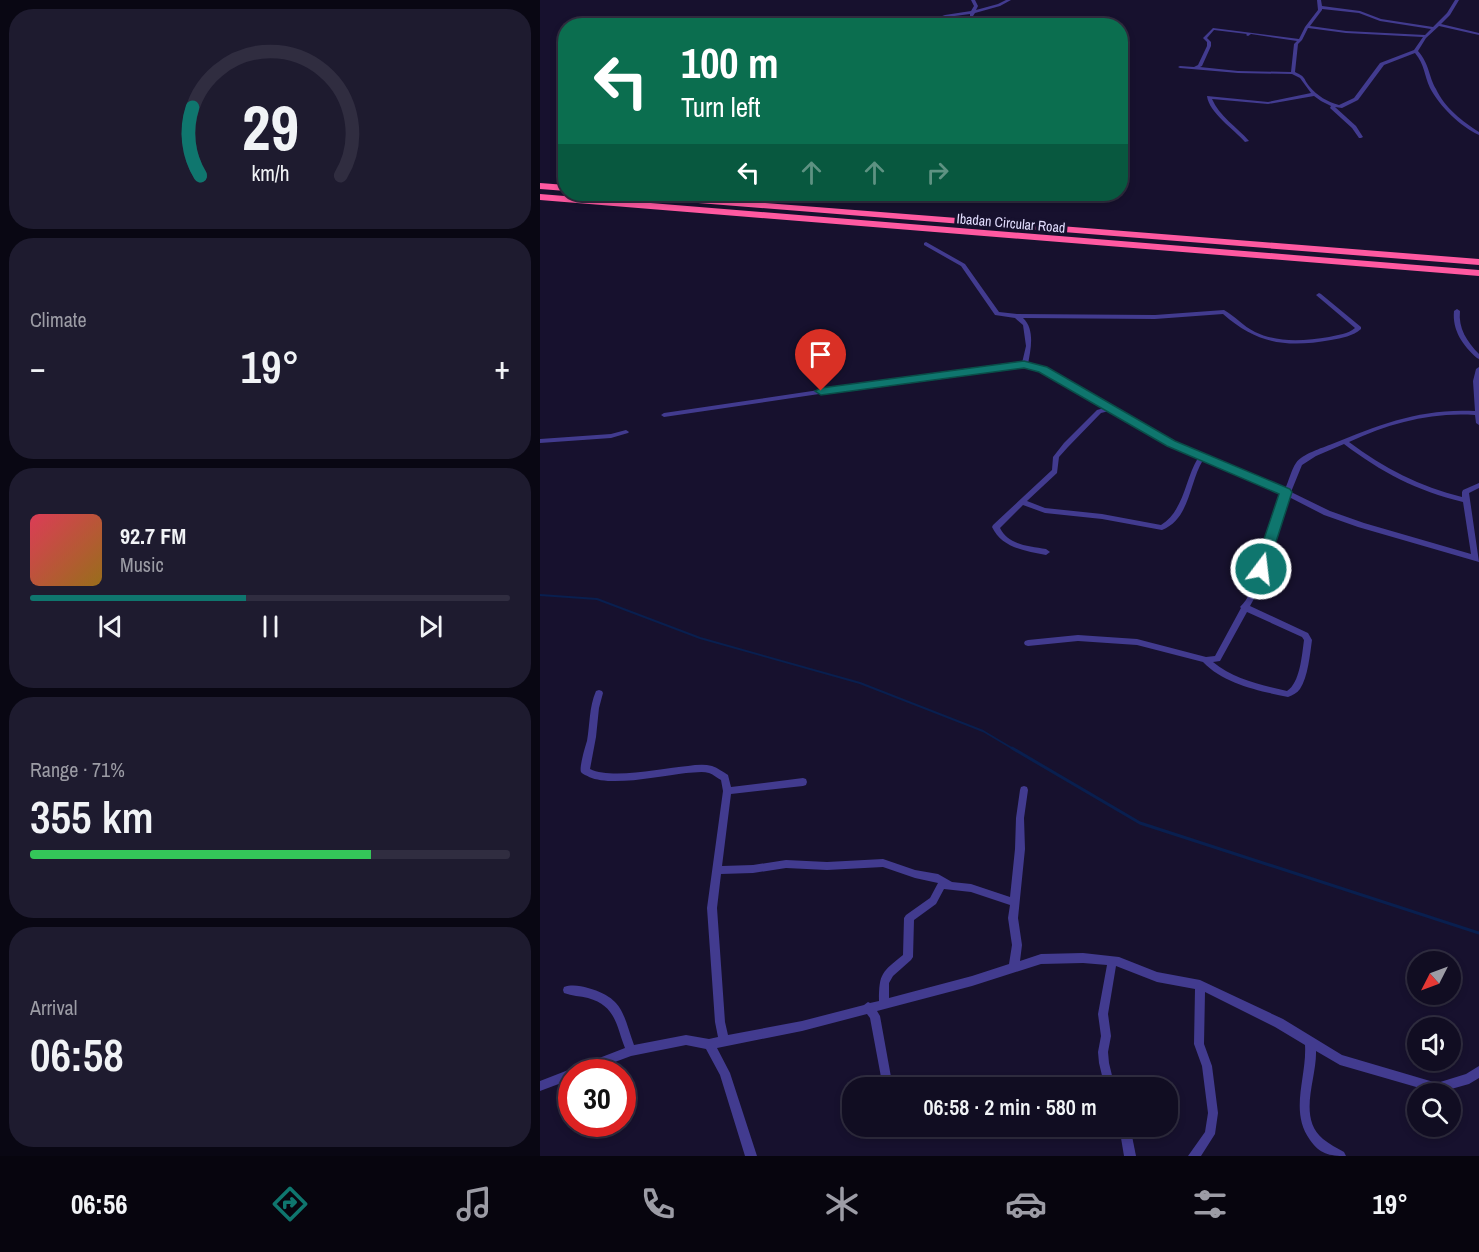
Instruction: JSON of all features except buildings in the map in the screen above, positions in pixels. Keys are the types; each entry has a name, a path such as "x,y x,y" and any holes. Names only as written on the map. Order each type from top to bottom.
{"highway":[{"path":"540,186 558,187"},
{"name":"Ibadan Circular Road","path":"540,196 558,197"},
{"name":"Ibadan Circular Road","path":"601,201 1479,273"},
{"name":"Ibadan Circular Road","path":"711,201 1479,262"}],"street":[{"path":"973,0 976,6 971,16 974,18"},
{"path":"940,18 973,12 1009,0"},
{"path":"1293,73 1296,44 1320,10 1319,0"},
{"path":"1416,51 1419,42 1453,9 1457,0"},
{"path":"1319,7 1360,12 1380,20 1436,26 1479,34"},
{"path":"1307,27 1346,32 1427,36"},
{"path":"1197,68 1209,46 1205,38 1213,29 1300,40"},
{"path":"1328,104 1340,107 1356,99 1382,64 1416,51"},
{"path":"1416,51 1429,69 1430,82 1438,95 1463,122 1479,134"},
{"path":"1180,67 1238,72 1293,73 1302,77 1305,85 1354,127 1361,137"},
{"path":"1247,141 1223,119 1210,102 1209,97 1268,103 1315,94"},
{"path":"926,244 963,264 997,314 1155,316 1224,312 1236,325 1252,332 1277,341 1305,344 1353,333 1359,328 1319,295"},
{"path":"1457,310 1455,319 1465,342 1479,357"},
{"path":"1017,316 1026,324 1029,346 1024,365"},
{"path":"664,415 866,384 1024,365 1043,369 1171,444 1286,492 1327,513 1477,558 1465,492 1479,485"},
{"path":"1479,369 1476,381 1479,423"},
{"path":"1046,552 1010,543 997,532 996,527 1055,471 1056,457 1066,445 1099,411 1108,409"},
{"path":"1029,643 1078,638 1137,642 1206,660 1217,659 1257,586 1265,553 1286,492 1299,464 1308,457 1372,428 1398,420 1459,411 1478,414"},
{"path":"540,441 611,436 626,432"},
{"path":"1344,441 1392,476 1438,495 1465,500"},
{"path":"1023,502 1036,509 1060,514 1080,513 1162,528 1169,525 1177,516 1196,464 1202,456"},
{"path":"1206,660 1217,670 1268,691 1288,694 1296,689 1307,647 1305,635 1244,607"},
{"path":"598,693 591,719 592,733 586,755 585,771 590,775 614,777 712,769 725,778 727,791 712,908 720,1022 724,1040"},
{"path":"727,791 803,782"},
{"path":"1014,967 1017,953 1013,918 1024,790"},
{"path":"716,870 753,869 786,864 827,866 883,863 915,874 939,878 949,885"},
{"path":"884,1002 884,982 889,973 908,957 909,918 933,901 942,885 971,888 1015,903"},
{"path":"610,1059 631,1051 686,1040 709,1044 802,1026 1041,959 1091,958 1119,962 1157,977 1200,985 1279,1023 1340,1060 1437,1088 1469,1079 1479,1071"},
{"path":"1107,1077 1103,1052 1106,1036 1103,1014 1112,962"},
{"path":"1194,1156 1210,1134 1213,1113 1207,1066 1199,1044 1200,985"},
{"path":"568,990 597,995 609,1004 618,1014 624,1039 631,1051"},
{"path":"868,1007 875,1016 886,1077"},
{"path":"1310,1043 1312,1055 1303,1116 1317,1142 1340,1156"},
{"path":"709,1044 725,1073 751,1156"},
{"path":"540,1086 558,1079"},
{"path":"1126,1137 1130,1156"}],"waterway":[{"path":"540,595 597,599 700,638 860,683 983,731 1015,750"},
{"path":"1012,748 1140,823 1479,933"}],"route":[{"path":"821,391 1024,365 1043,369 1087,397 1171,444 1286,492 1261,569"}]}
